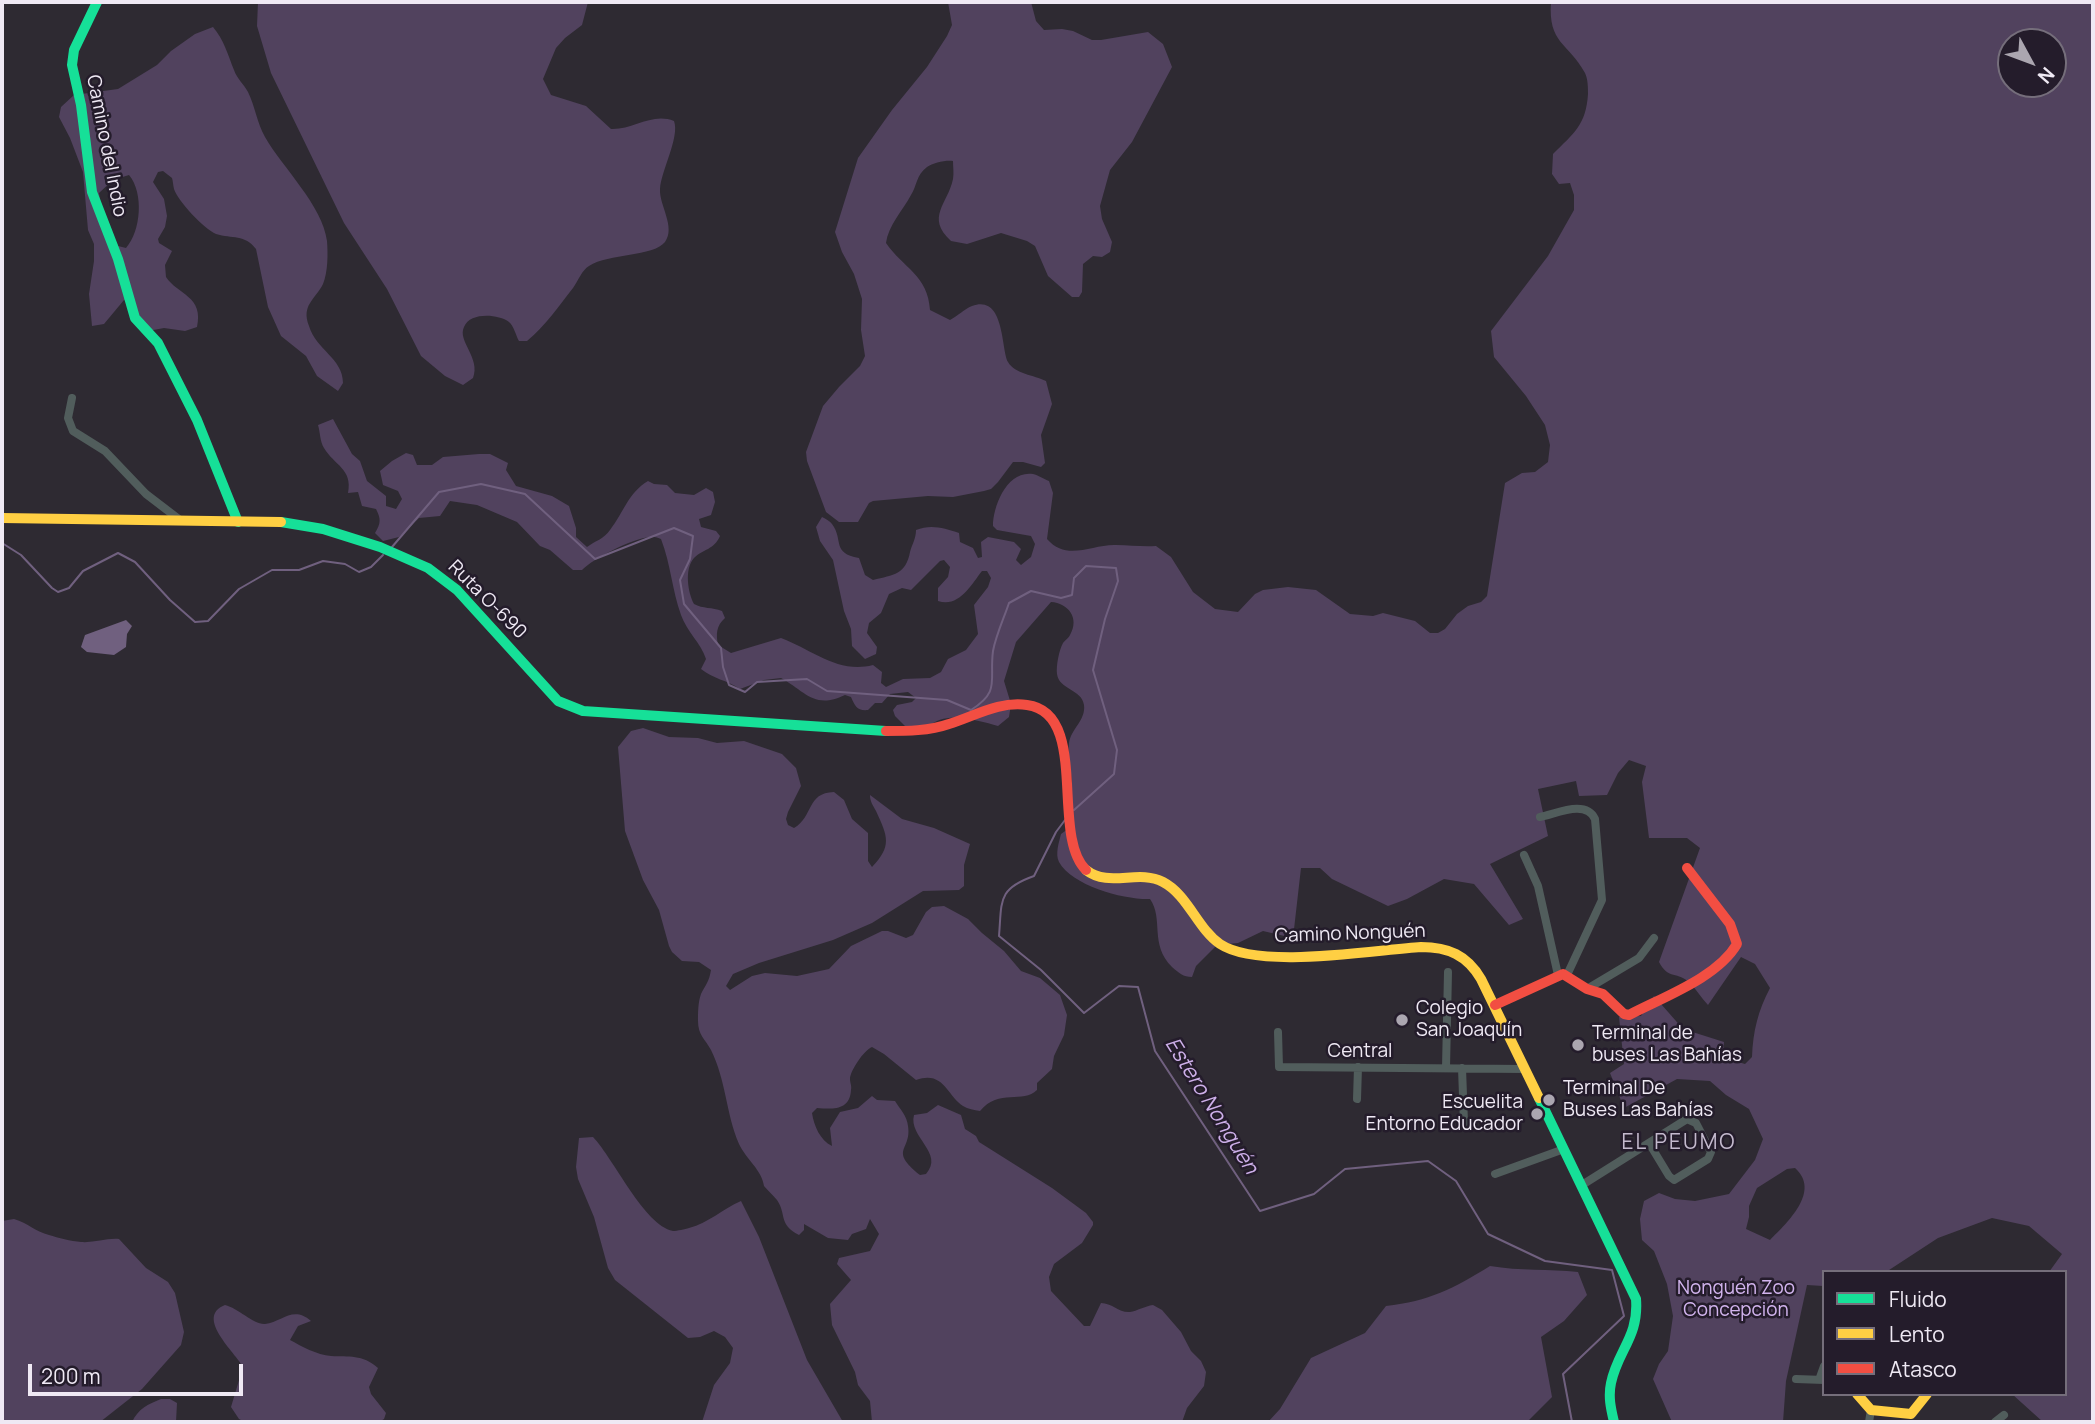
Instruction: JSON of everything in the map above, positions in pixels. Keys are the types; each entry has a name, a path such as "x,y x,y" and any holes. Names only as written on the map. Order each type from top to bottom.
{"street":[{"name":"Camino del Indio","path":"97,2 72,58 92,192 103,229 118,259 135,318 158,343 197,420 237,522"},
{"path":"72,398 68,418 73,431 105,451 146,494 180,520"},
{"name":"Ruta O-690","path":"2,518 278,522 323,529 397,553 428,568 457,590 547,690 569,707 606,712 890,730"},
{"name":"Camino Nonguén","path":"890,730 941,727 993,706 1007,704 1042,707 1054,719 1058,729 1075,855 1080,865 1089,873 1100,878 1148,876 1162,880 1170,886 1194,918 1221,945 1233,951 1280,956 1417,947 1447,950 1461,956 1473,967 1495,1005 1637,1304 1636,1326 1609,1386 1608,1400 1614,1422"},
{"path":"1495,1005 1563,975 1602,900 1595,819 1590,811 1582,808 1540,817"},
{"path":"1524,855 1538,886 1563,975 1603,995 1629,1015 1702,977 1732,955 1737,944 1730,924 1687,868"},
{"path":"1587,989 1642,956 1654,938"},
{"path":"1446,1068 1448,972"},
{"name":"Central","path":"1278,1031 1279,1067 1525,1069"},
{"path":"1357,1099 1358,1067"},
{"path":"1462,1068 1464,1123"},
{"path":"1582,1185 1687,1119 1696,1124 1711,1156 1674,1180 1649,1143"},
{"path":"1495,1174 1564,1149"},
{"path":"1796,1379 1821,1380"},
{"path":"1859,1396 1871,1410 1911,1414 1925,1396"},
{"path":"1869,1422 1871,1410"},
{"path":"1995,1422 2004,1415"}],"green space":[{"path":"258,2 588,2 582,25 556,48 543,79 551,95 586,106 611,129 650,120 674,121 674,136 660,189 669,230 665,242 651,250 589,266 552,316 527,341 519,341 512,326 504,319 485,316 467,322 463,332 474,364 473,378 463,385 445,376 421,356 387,289 344,223 271,73 257,26"},
{"path":"948,2 1031,2 1036,21 1044,30 1073,31 1092,40 1148,32 1163,44 1172,67 1132,142 1110,170 1100,206 1102,219 1112,242 1110,252 1102,257 1093,256 1083,264 1082,292 1079,297 1072,297 1048,276 1035,246 1027,241 1001,233 967,244 951,241 943,232 939,217 953,179 953,161 932,164 921,173 913,192 893,224 886,243 920,280 925,288 930,310 950,320 972,306 983,304 991,308 1000,325 1011,366 1046,381 1052,404 1041,435 1045,463 1041,467 1013,462 991,489 984,491 953,497 928,496 873,501 858,522 839,522 826,512 806,452 823,406 860,366 865,356 861,330 862,299 835,232 858,158 927,67 947,36 952,25"},
{"name":"Nonguén Zoo Concepción","path":"1551,2 2093,2 2093,1422 2043,1422 2014,1396 2067,1396 2067,1270 2050,1270 2062,1254 2029,1226 1992,1218 1938,1238 1889,1270 1822,1270 1822,1286 1807,1285 1786,1381 1783,1422 1672,1422 1653,1379 1668,1351 1673,1316 1667,1284 1654,1251 1642,1240 1640,1219 1644,1201 1659,1193 1675,1199 1695,1201 1729,1194 1755,1160 1763,1139 1749,1109 1710,1081 1677,1079 1624,1108 1610,1073 1624,1064 1619,1017 1641,1016 1654,996 1683,1029 1724,1042 1723,1055 1745,1064 1752,1057 1757,1021 1770,988 1755,964 1741,957 1708,1005 1686,979 1662,968 1659,962 1700,848 1687,838 1649,838 1642,782 1646,766 1629,760 1618,773 1607,795 1579,796 1576,781 1538,789 1548,836 1490,864 1523,919 1509,925 1474,884 1444,879 1388,906 1332,879 1320,868 1301,868 1293,938 1263,931 1238,943 1217,945 1196,966 1192,977 1186,976 1172,967 1165,958 1150,899 1127,897 1087,885 1066,871 1058,859 1061,834 1068,829 1071,802 1069,743 1084,710 1079,696 1062,683 1057,674 1060,650 1074,623 1071,612 1063,605 1051,602 1016,642 1004,681 1011,704 1009,717 998,726 952,718 935,722 929,727 908,729 895,716 893,710 897,705 912,702 916,698 908,692 890,694 882,703 875,703 868,710 861,710 851,697 845,695 817,700 781,678 764,680 740,689 701,669 706,659 681,615 661,539 651,537 634,541 604,555 582,570 573,570 550,550 540,546 517,522 477,505 450,501 440,516 419,518 399,537 383,541 375,533 380,521 376,509 362,506 358,492 348,493 348,478 322,443 318,425 333,419 352,454 360,461 367,481 386,496 386,506 396,509 402,499 398,491 383,485 380,471 392,461 406,453 413,455 417,465 432,465 443,457 490,454 508,463 506,470 516,486 552,496 569,506 576,537 587,547 608,533 631,497 648,481 667,485 675,493 694,495 706,488 713,492 715,502 711,515 699,519 701,527 716,531 720,536 715,544 694,558 689,568 688,581 694,604 722,611 725,618 717,630 718,645 731,653 781,638 837,664 860,667 873,665 882,672 881,683 886,687 903,679 930,678 941,672 948,659 966,650 978,634 974,605 988,587 991,578 987,571 982,571 958,598 938,601 938,588 948,577 950,567 944,560 940,561 911,590 902,588 889,594 881,613 869,623 867,633 877,647 876,654 865,659 852,646 851,629 844,611 833,560 820,541 816,527 822,517 832,524 841,549 850,556 859,558 865,575 873,580 893,575 902,569 908,559 916,530 927,527 959,533 960,542 973,548 978,558 982,557 981,542 988,537 1014,542 1021,549 1016,560 1021,565 1031,557 1035,544 1031,536 997,530 993,526 1003,491 1009,483 1024,474 1049,481 1053,493 1047,539 1055,546 1071,551 1107,545 1156,546 1171,557 1193,592 1215,609 1238,612 1255,594 1263,590 1288,587 1316,590 1350,614 1373,616 1383,613 1415,621 1430,633 1438,633 1445,629 1457,614 1487,596 1505,483 1522,473 1535,472 1548,462 1550,445 1545,425 1526,396 1494,357 1491,331 1548,256 1574,210 1574,195 1570,183 1559,184 1552,174 1553,154 1582,121 1587,105 1588,84 1579,63 1556,35","holes":["1795,1168 1805,1186 1799,1206 1770,1240 1746,1229 1749,1206 1757,1188 1787,1169"]},
{"path":"213,27 217,32 235,73 248,92 265,137 310,201 324,228 327,241 326,274 323,284 310,303 307,319 317,342 339,367 343,383 338,391 317,376 306,356 281,336 268,307 256,249 243,239 216,234 205,227 181,200 174,189 172,178 163,171 158,172 153,182 164,199 167,216 159,243 172,251 165,265 166,277 193,302 197,309 197,327 185,331 164,328 148,331 132,303 124,300 104,324 92,326 89,294 94,244 88,230 83,172 59,117 61,107 74,95 118,89 157,65 195,34","holes":["129,175 134,183 139,212 135,232 126,248 118,246 102,211 99,193 113,180"]},
{"path":"643,728 669,737 698,738 717,743 744,741 782,754 796,768 801,786 788,812 788,825 794,828 819,796 834,792 844,800 852,819 868,833 868,861 872,867 883,853 886,841 870,795 902,819 934,828 970,844 964,865 964,886 959,890 923,891 872,923 833,940 733,974 726,986 730,990 752,976 765,973 797,976 829,969 851,946 882,931 906,938 913,935 926,912 932,907 944,906 968,919 1004,951 1021,971 1040,978 1060,995 1067,1015 1064,1035 1054,1056 1052,1069 1037,1083 1037,1090 1031,1094 995,1100 980,1111 969,1109 958,1102 939,1081 933,1078 916,1080 872,1047 852,1071 850,1097 847,1102 839,1107 817,1108 812,1113 814,1123 821,1136 832,1146 830,1128 840,1112 858,1108 872,1096 877,1100 895,1101 908,1126 903,1155 920,1175 926,1174 931,1166 931,1159 916,1131 914,1115 927,1113 938,1105 961,1115 965,1129 976,1136 979,1142 1086,1213 1093,1225 1082,1243 1054,1264 1049,1277 1051,1291 1084,1326 1090,1326 1101,1303 1126,1312 1153,1305 1162,1310 1181,1332 1206,1372 1204,1386 1187,1408 1182,1422 872,1422 870,1401 858,1385 855,1372 832,1325 830,1304 851,1280 837,1264 839,1258 870,1251 879,1234 870,1219 866,1229 852,1234 848,1240 828,1238 804,1224 804,1230 799,1235 792,1231 785,1223 777,1200 764,1186 763,1180 739,1144 716,1061 698,1026 700,997 711,970 699,962 682,961 672,952 659,910 643,880 625,831 618,747 631,731"},
{"path":"593,1137 651,1217 673,1231 703,1223 741,1201 759,1237 807,1360 843,1422 702,1422 714,1385 730,1363 733,1348 725,1337 714,1331 700,1337 688,1338 615,1280 608,1268 576,1167 579,1138"},
{"path":"14,1219 44,1234 69,1240 86,1242 119,1239 146,1268 168,1282 175,1293 184,1332 181,1345 142,1389 100,1422 2,1422 2,1221"},
{"path":"1490,1266 1578,1272 1587,1295 1564,1321 1541,1337 1552,1397 1527,1422 1268,1422 1280,1409 1311,1358 1365,1333 1386,1306 1440,1293"},
{"path":"225,1305 261,1324 293,1314 305,1316 311,1321 298,1326 290,1340 320,1354 355,1357 378,1368 369,1387 371,1394 386,1413 384,1419 379,1422 245,1422 239,1419 231,1407 243,1367 220,1335 214,1318 217,1311"},
{"path":"161,1399 170,1399 177,1403 176,1422 132,1422 144,1408"}],"shaded area":[{"path":"126,620 132,626 127,634 126,647 114,655 87,652 81,647 85,635"}],"waterway":[{"name":"Estero Nonguén","path":"392,547 439,492 481,484 525,494 595,559 674,528 693,536 690,559 680,580 684,604 721,648 729,685 745,692 757,682 807,679 827,691 947,700 971,710 987,697 990,691 993,651 1009,603 1031,591 1061,598 1072,595 1074,578 1086,566 1116,568 1118,581 1105,619 1093,670 1117,750 1114,774 1074,810"},
{"name":"Estero Nonguén","path":"2,543 21,555 58,592 69,588 83,571 118,553 135,562 170,600 195,622 208,621 239,589 272,570 299,570 323,561 345,564 359,572 371,567 383,555"},
{"name":"Estero Nonguén","path":"1065,820 1034,876 1007,891 1002,905 999,936 1041,970 1084,1013 1119,986 1138,987 1155,1051 1260,1211 1314,1194 1345,1169 1428,1161 1456,1181 1488,1234 1545,1261 1612,1270 1624,1316 1563,1374 1572,1422"}],"traffic: fast":[{"path":"97,2 74,50 72,65 81,105 92,192 118,259 135,318 158,343 197,420 238,522"},
{"path":"281,522 323,529 380,547 428,568 457,590 558,701 583,711 886,731"},
{"path":"1539,1098 1636,1299 1634,1324 1611,1383 1610,1398 1614,1422"}],"traffic: slow":[{"path":"2,518 281,522"},
{"path":"1086,870 1104,878 1144,877 1163,882 1179,895 1212,937 1238,952 1288,957 1421,947 1456,954 1470,964 1481,979 1539,1098"},
{"path":"1859,1396 1871,1410 1911,1414 1925,1396"}],"traffic: jam":[{"path":"886,731 934,728 1007,705 1027,705 1046,713 1058,729 1064,751 1070,831 1076,853 1086,870"},
{"path":"1495,1005 1563,974 1587,989 1603,994 1624,1014 1629,1015 1703,977 1728,956 1737,944 1730,924 1687,868"}],"place":[{"name":"Colegio San Joaquín","path":"1402,1020"},
{"name":"Terminal de buses Las Bahías","path":"1578,1045"},
{"name":"Terminal De Buses Las Bahías","path":"1549,1100"},
{"name":"Escuelita Entorno Educador","path":"1537,1114"}],"district":[{"name":"EL PEUMO","path":"1679,1143"}]}
